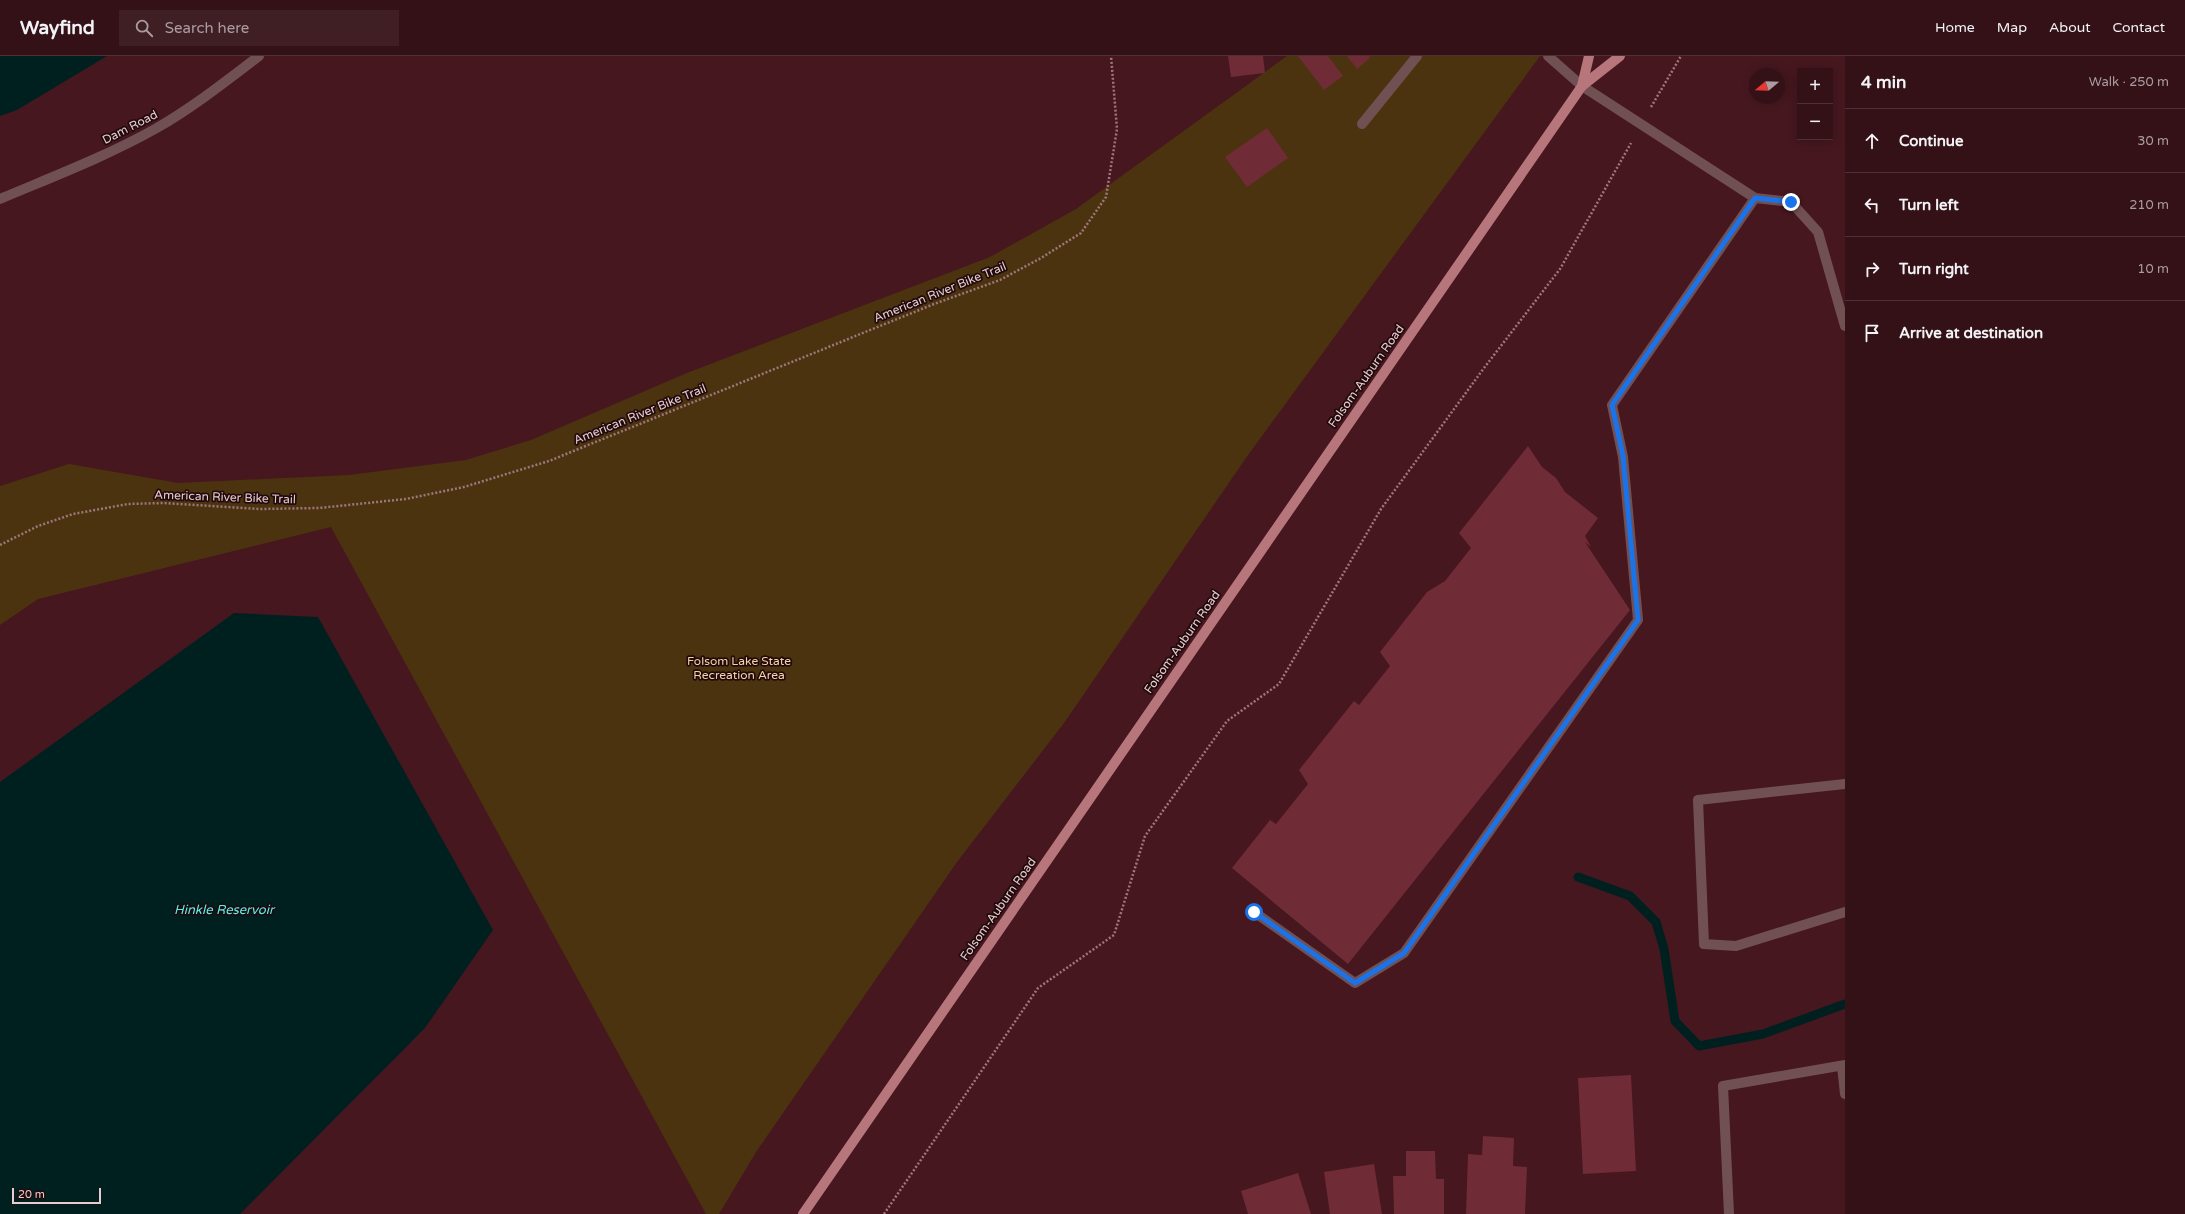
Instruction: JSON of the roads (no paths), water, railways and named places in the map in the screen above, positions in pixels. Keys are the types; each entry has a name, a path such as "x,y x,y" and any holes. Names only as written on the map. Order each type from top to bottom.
{"main road":[{"name":"Folsom-Auburn Road","path":"1582,86 1590,56"},
{"name":"Folsom-Auburn Road","path":"804,1214 1582,86 1620,56"}],"street":[{"name":"Dam Road","path":"0,199 83,165 155,129 200,102 259,56"},
{"path":"1362,124 1417,56"},
{"path":"1548,56 1582,86 1755,198 1791,202 1818,232 1845,326"},
{"path":"1254,912 1355,983 1404,953 1625,640 1638,620 1623,456 1612,405 1755,198"},
{"path":"1845,784 1698,800 1704,944 1736,946 1845,912"},
{"path":"1729,1214 1723,1086 1844,1066 1845,1094"}],"water":[{"path":"0,56 107,56 17,110 0,116"},
{"name":"Hinkle Reservoir","path":"234,613 318,617 493,930 425,1028 240,1214 0,1214 0,782"}],"waterway":[{"path":"1578,877 1630,896 1656,922 1664,949 1675,1021 1699,1046 1763,1034 1845,1004"}],"park label":[{"name":"Folsom Lake State Recreation Area","path":"739,668"}]}
